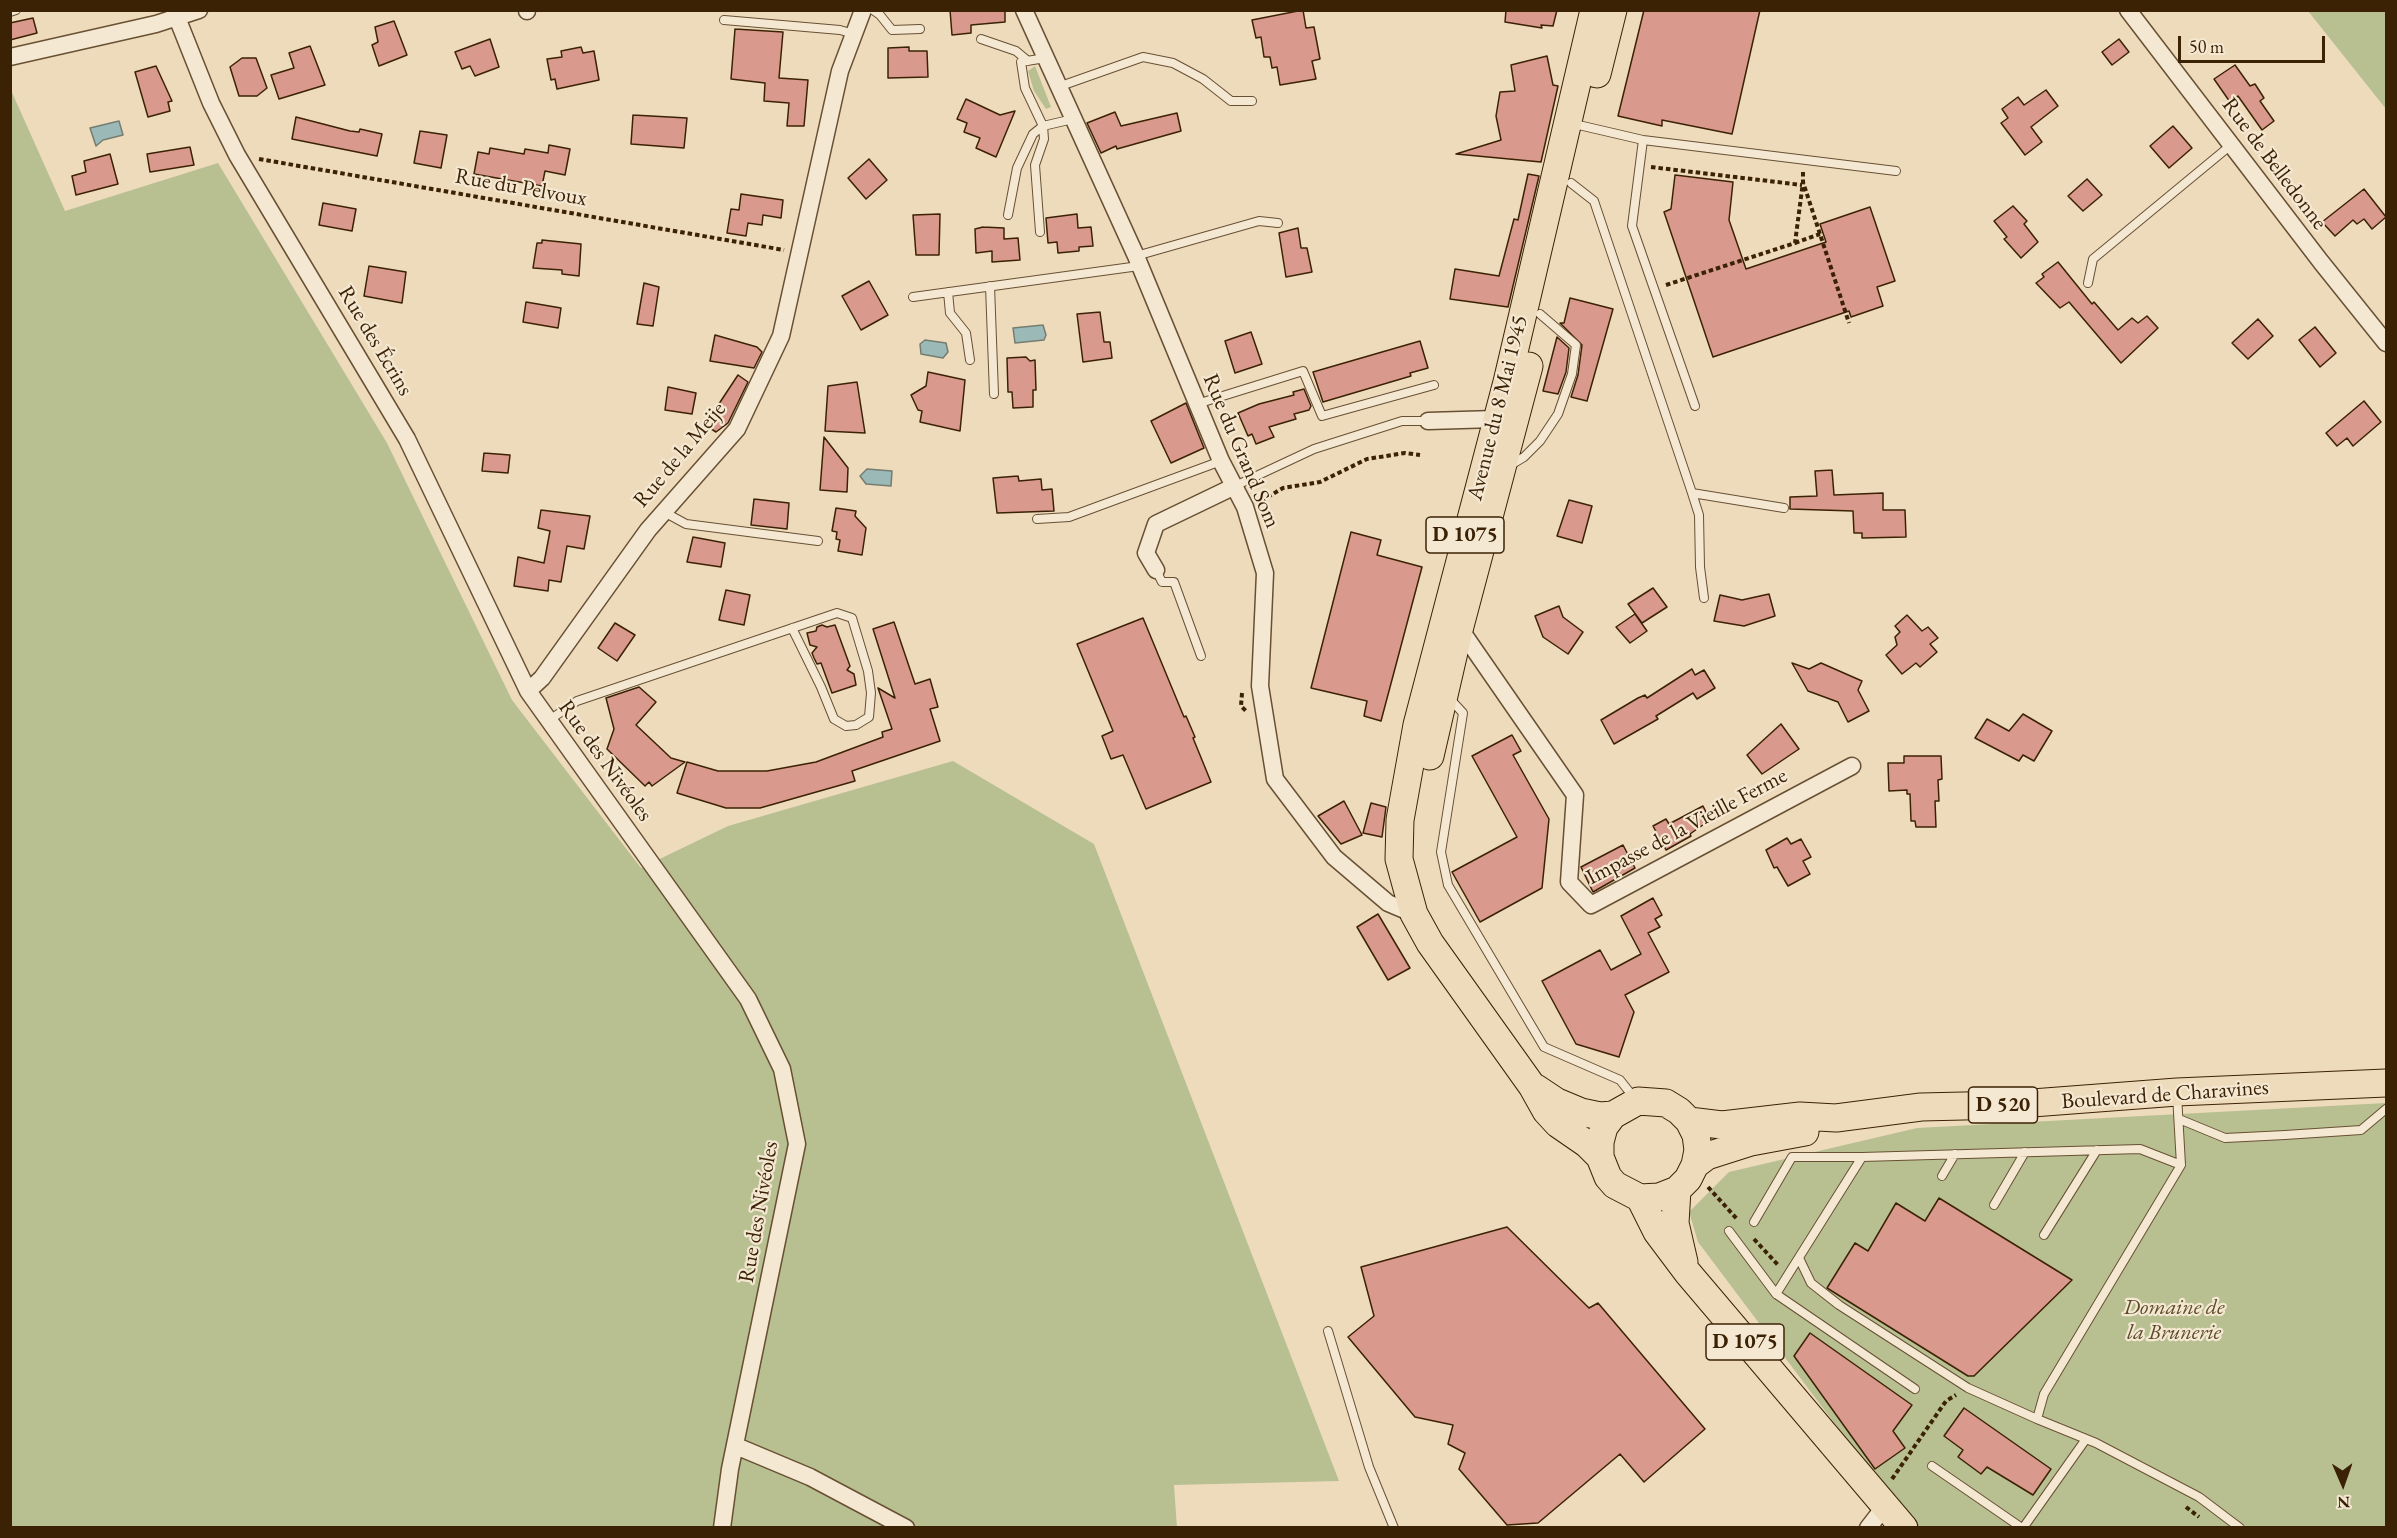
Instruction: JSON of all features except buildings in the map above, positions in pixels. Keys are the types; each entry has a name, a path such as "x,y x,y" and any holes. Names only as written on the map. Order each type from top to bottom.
{"main road":[{"name":"Avenue du 8 Mai 1945","path":"1430,943 1414,864 1417,824 1445,692 1452,624 1505,422 1540,315 1571,183 1576,124 1594,10"},
{"name":"Avenue du 8 Mai 1945","path":"1532,1086 1430,943 1414,915 1399,859 1400,820 1430,670 1452,624 1503,466 1507,382 1576,124 1613,10"},
{"name":"Boulevard de Charavines","path":"1689,1121 1722,1125 1800,1116 1836,1118 1921,1107 2006,1105 2177,1092 2386,1083"},
{"name":"D 1075","path":"1532,1086 1557,1102 1581,1112 1613,1115"},
{"name":"D 1075","path":"1532,1086 1546,1111 1558,1124 1587,1144 1600,1157"},
{"path":"1638,1101 1666,1103 1679,1110 1689,1121 1696,1135 1698,1150 1695,1165 1688,1179 1677,1190 1659,1197 1640,1198 1615,1185 1608,1177 1600,1157 1600,1142 1604,1128 1613,1115 1638,1101"},
{"name":"Boulevard de Charavines","path":"1695,1165 1707,1156 1751,1142 1805,1132 1836,1118"},
{"name":"D 1075","path":"1677,1190 1676,1223 1687,1272"},
{"name":"D 1075","path":"1640,1198 1657,1232 1687,1272 1888,1493 1904,1527"}],"street":[{"path":"10,57 199,10"},
{"name":"Rue de la Meije","path":"528,691 542,678 648,530 737,429 781,336 840,71 863,10"},
{"name":"Rue du Grand Som","path":"1024,10 1137,261 1221,461 1245,507 1265,573 1260,686 1275,779 1334,856 1388,903 1414,915"},
{"name":"Rue de Belledonne","path":"2128,10 2386,343"},
{"name":"Rue des Écrins","path":"176,14 207,93 237,155 406,439 528,691"},
{"path":"1428,421 1505,422"},
{"path":"1156,570 1146,554 1156,524 1235,486"},
{"name":"Impasse de la Vieille Ferme","path":"1452,624 1575,795 1569,882 1592,905 1852,766"},
{"name":"Rue des Nivéoles","path":"528,691 748,999 782,1069 797,1144 736,1446 722,1527"},
{"path":"736,1446 810,1477 906,1527"},
{"path":"1868,1527 1888,1493"}],"lane":[{"path":"10,12 16,10"},
{"path":"873,10 892,30 920,29"},
{"path":"724,20 840,30 854,34"},
{"path":"981,39 1016,51 1028,61"},
{"path":"1058,88 1143,57 1173,63 1203,79 1231,101 1252,101"},
{"path":"1040,232 1035,165 1044,139 1043,126 1025,88 1021,62 1045,58"},
{"path":"1008,215 1017,168 1033,134 1043,126 1073,119"},
{"path":"1576,124 1643,140 1896,171"},
{"path":"1643,140 1632,226 1695,406"},
{"path":"2088,283 2093,259 2231,145"},
{"path":"1571,183 1594,201 1699,514 1700,567 1704,598"},
{"path":"913,297 1137,261 1259,222 1278,223"},
{"path":"990,286 994,394"},
{"path":"948,292 950,313 966,333 970,360"},
{"path":"1503,466 1524,457 1540,441 1558,414 1572,374 1576,345 1540,315"},
{"path":"1197,404 1303,371 1322,416 1434,385"},
{"path":"1235,486 1314,449 1402,421 1428,421"},
{"path":"1036,519 1069,517 1221,461"},
{"path":"1692,493 1784,508"},
{"path":"664,512 686,524 818,541"},
{"path":"1156,570 1162,582 1174,582 1201,656"},
{"path":"548,720 577,701 792,628 837,613 852,618 868,671 871,693 869,717 856,725 846,726 834,719 792,628"},
{"path":"1430,670 1453,706 1463,713 1441,852 1448,885 1544,1047 1620,1080 1638,1101"},
{"path":"2037,1419 2044,1394 2181,1165 2177,1092"},
{"path":"2179,1119 2225,1138 2361,1130 2386,1109"},
{"path":"1754,1222 1792,1158 2140,1149 2181,1165"},
{"path":"2044,1235 2097,1150"},
{"path":"1994,1205 2025,1152"},
{"path":"1942,1176 1956,1154"},
{"path":"1776,1294 1862,1157"},
{"path":"1729,1231 1776,1294 1915,1389"},
{"path":"1799,1258 1811,1283 1839,1305 1968,1388 2086,1439 2199,1497 2240,1527"},
{"path":"1328,1331 1369,1467 1394,1527"},
{"path":"1932,1466 2022,1527 2086,1439"}],"path":[{"name":"Rue du Pelvoux","path":"237,155 800,253"},
{"path":"1795,243 1803,160"},
{"path":"1640,165 1802,183"},
{"path":"1802,183 1849,323"},
{"path":"1654,289 1820,234"},
{"path":"1245,507 1254,505 1283,488 1320,482 1366,459 1405,453 1420,455"},
{"path":"1242,684 1241,706 1245,711 1266,720"},
{"path":"1888,1493 1946,1401 1968,1388"}],"green space":[{"path":"2308,11 2386,11 2386,109"},
{"path":"1035,66 1051,107 1046,109 1034,91 1028,71"},
{"path":"10,88 65,211 218,163 387,443 512,700 641,868 728,826 953,761 1094,844 1339,1481 1174,1485 1177,1528 11,1527"},
{"name":"Domaine de la Brunerie","path":"2386,1103 2386,1527 1919,1527 1859,1456 1698,1242 1689,1212 1729,1172 1917,1128"}],"water":[{"path":"119,121 123,135 103,140 96,146 90,128"},
{"path":"1043,325 1046,335 1044,340 1015,343 1013,328"},
{"path":"925,340 946,343 948,352 943,358 921,354 920,344"},
{"path":"867,469 892,471 891,486 866,484 860,476"}]}
